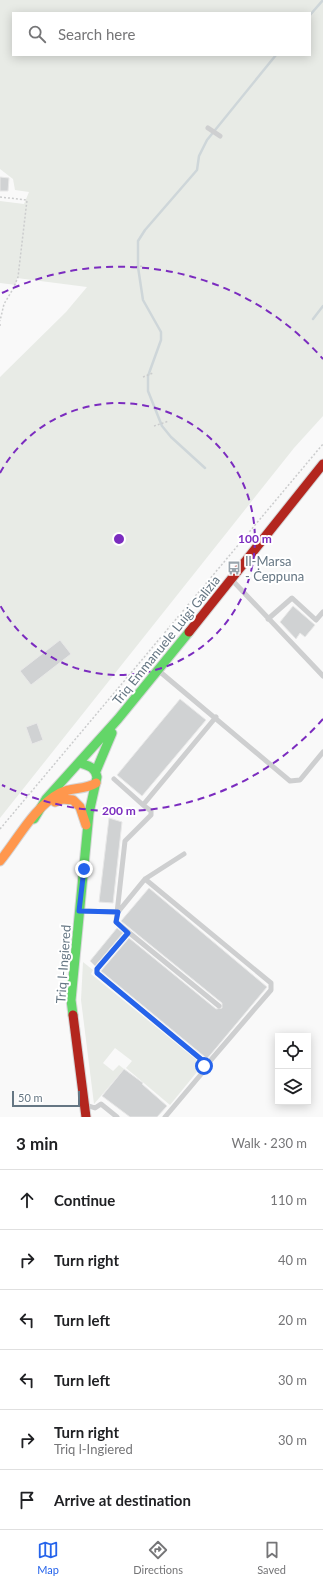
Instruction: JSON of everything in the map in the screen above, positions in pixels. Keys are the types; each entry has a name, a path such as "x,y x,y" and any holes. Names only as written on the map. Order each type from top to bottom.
{"main road":[{"name":"Triq Emmanuele Luigi Galizia","path":"34,819 46,799 71,778 80,763 118,720 232,580 323,464"},
{"name":"Triq Emmanuele Luigi Galizia","path":"96,771 118,720"},
{"path":"71,778 81,789 91,787 96,782 96,771 88,765 80,763"},
{"name":"Triq l-Ingiered","path":"86,1117 71,1000 89,812 96,782"},
{"name":"Triq Emmanuele Luigi Galizia","path":"0,861 48,803 61,793 81,789"},
{"name":"Triq l-Ingiered","path":"81,789 89,812"},
{"path":"15,842 56,801 66,798 76,800 82,808 88,832"}],"lane":[{"path":"208,128 220,136"},
{"path":"232,580 323,676"},
{"path":"268,619 292,598 316,620 323,612"},
{"path":"158,670 290,780 300,780 323,752"},
{"path":"143,805 216,717"},
{"path":"114,779 151,811 151,815 125,841 116,922 218,1006"},
{"path":"118,912 145,879 184,854"},
{"path":"145,879 271,982 271,990 210,1061"},
{"path":"79,911 118,912"},
{"path":"128,933 97,969 97,973 202,1060 203,1063 203,1072 165,1117"},
{"path":"85,1105 95,1108 102,1104 117,1117"}],"path":[{"path":"0,197 27,200 18,277 4,304 0,321"},
{"path":"132,267 144,266"},
{"path":"143,378 153,373"},
{"path":"154,426 169,421"},
{"path":"0,829 323,444"}],"shaded area":[{"path":"0,0 323,0 323,416 294,448 0,818 0,377 66,312 87,287 17,278 16,285 0,283 0,201 24,204 29,192 15,190 13,179 0,169"},
{"path":"83,962 93,970 91,974 199,1062 201,1067 170,1105 126,1068 132,1061 115,1048 103,1063 113,1071 119,1065 124,1069 94,1104 81,1000"}],"building":[{"path":"0,177 9,178 8,191 0,191"},
{"path":"293,606 315,625 305,637 300,633 296,639 280,622"},
{"path":"60,640 71,654 31,685 20,671"},
{"path":"180,699 206,720 142,796 117,775"},
{"path":"37,723 43,740 32,744 26,727"},
{"path":"109,818 122,822 113,903 99,902"},
{"path":"149,888 267,987 206,1060 205,1057 101,971 129,938 216,1009 222,1008 222,1003 121,921"},
{"path":"117,928 123,933 95,966 90,961"},
{"path":"124,1069 143,1083 142,1084 167,1106 157,1117 130,1117 102,1096"}],"waterway":[{"path":"311,14 323,0"},
{"path":"205,468 171,437 162,426 148,391 148,376 161,340 161,332 143,300 138,267 138,241 145,230 197,170 199,156 207,140 275,56"},
{"path":"313,319 323,306"}],"traffic: fast":[{"path":"34,819 46,799 118,719 189,632"},
{"path":"96,771 112,733"},
{"path":"73,1015 71,1000 89,813 97,777 93,769 80,763"}],"traffic: slow":[{"path":"0,861 42,806 60,793 87,787 96,783"},
{"path":"55,802 62,799 73,800 80,807 86,825"}],"traffic: jam":[{"path":"189,632 323,464"},
{"path":"73,1015 86,1117"}],"place":[{"name":"Il-Marsa - Ċeppuna","path":"234,568"}],"route":[{"path":"84,869 79,911 118,912 116,922 128,933 97,969 97,973 202,1060 204,1066"}]}
